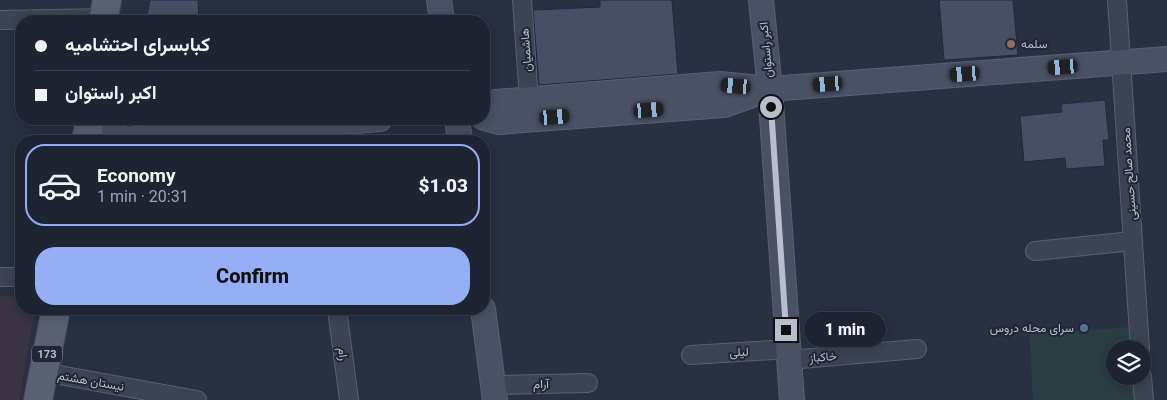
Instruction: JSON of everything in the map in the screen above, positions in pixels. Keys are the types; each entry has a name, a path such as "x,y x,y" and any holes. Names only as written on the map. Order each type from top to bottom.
{"main road":[{"name":"173","path":"38,400 55,315"}],"street":[{"path":"439,0 441,15"},
{"name":"هاشمیان","path":"522,0 529,100"},
{"name":"اکبر راستوان","path":"762,0 792,400"},
{"name":"محمد صالح حسینی","path":"1117,0 1139,340"},
{"path":"75,15 105,13"},
{"path":"0,20 15,19"},
{"path":"490,104 720,84 770,89 1167,59"},
{"path":"490,120 499,122 724,104 770,89"},
{"path":"98,125 110,135"},
{"path":"260,135 314,133 352,125"},
{"path":"1035,251 1133,241"},
{"path":"0,277 15,277"},
{"name":"رام","path":"338,315 349,400"},
{"path":"484,315 494,393"},
{"name":"خاکباز","path":"788,354 917,349"},
{"name":"لیلی","path":"691,355 788,354"},
{"name":"نیستان هشتم","path":"44,372 197,400"},
{"name":"آرام","path":"494,393 588,383"},
{"path":"1143,385 1144,400"}],"shaded area":[{"path":"0,296 15,296 15,315 34,315 19,400 0,400"},
{"path":"1131,327 1132,340 1106,340 1106,385 1135,385 1136,400 1033,400 1029,334"}],"building":[{"path":"150,0 198,0 199,15 147,15"},
{"path":"600,0 672,0 678,74 539,85 533,10 600,7"},
{"path":"939,0 1013,0 1018,55 944,60"},
{"path":"1105,100 1109,140 1103,140 1105,166 1066,169 1065,158 1024,162 1020,116 1062,112 1061,104"}],"place":[{"name":"سلمه","path":"1011,44"},
{"name":"سرای محله دروس","path":"1084,328"}],"route":[{"path":"771,107 786,330"}]}
